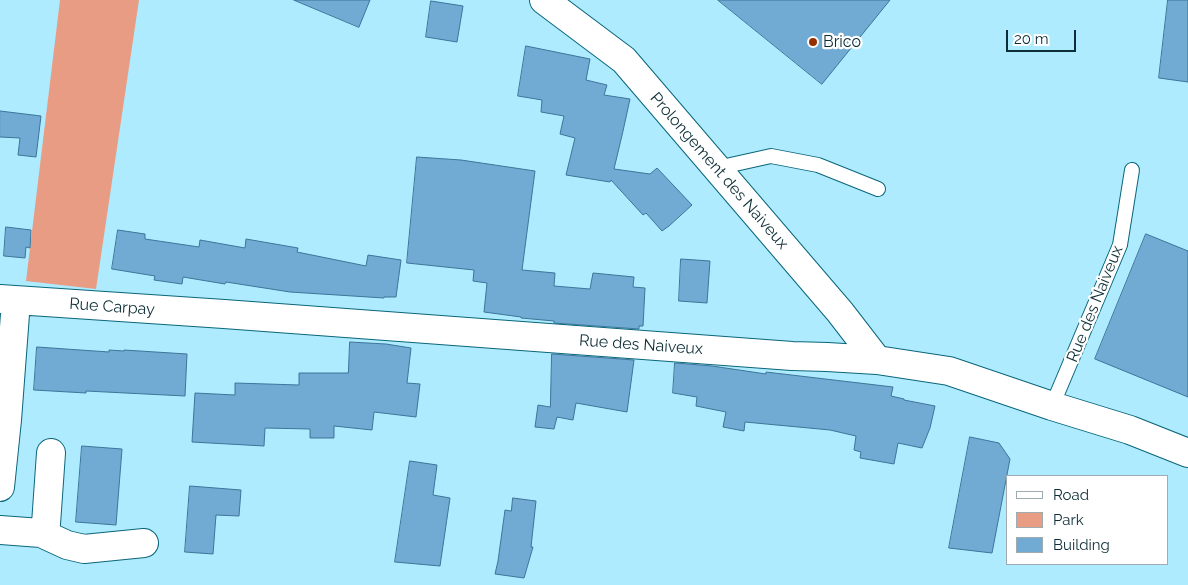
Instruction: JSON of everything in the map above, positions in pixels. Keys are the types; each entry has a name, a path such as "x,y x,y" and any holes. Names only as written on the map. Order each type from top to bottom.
{"street":[{"name":"Prolongement des Naiveux","path":"544,0 624,60 840,312 877,360"},
{"name":"Rue Carpay","path":"8,300 224,314"},
{"path":"0,487 7,420 8,300"},
{"name":"Rue des Naiveux","path":"224,314 792,356 827,356 877,360 949,371 1130,430 1188,453"},
{"path":"42,533 46,524 51,453"},
{"path":"0,530 42,533 67,545 84,549 144,543"}],"lane":[{"path":"716,168 771,156 818,165 878,189"},
{"name":"Rue des Naiveux","path":"1052,406 1120,245 1132,170"}],"green space":[{"path":"60,0 139,0 96,289 26,281"}],"building":[{"path":"294,0 370,0 359,27"},
{"name":"Brico","path":"718,0 890,0 822,84"},
{"path":"1168,0 1188,0 1188,82 1159,78"},
{"path":"431,1 463,6 457,42 426,37"},
{"path":"526,46 590,59 586,80 607,85 604,95 630,99 614,169 650,174 657,168 692,205 669,226 662,231 646,213 643,215 611,180 610,182 566,175 575,138 560,134 564,116 541,112 542,100 518,96"},
{"path":"0,111 41,116 36,157 18,155 20,138 0,137"},
{"path":"417,157 461,160 535,171 522,270 555,273 554,286 590,289 593,273 634,277 633,287 645,288 643,326 639,326 639,329 554,323 554,321 484,312 487,283 473,281 474,270 407,263"},
{"path":"6,227 31,230 30,248 26,247 25,258 4,256"},
{"path":"118,230 145,234 145,239 199,247 200,240 245,248 246,239 298,248 297,252 366,266 368,255 401,260 396,297 384,298 290,292 183,277 182,284 154,280 155,276 112,269"},
{"path":"1146,234 1188,251 1188,397 1095,359"},
{"path":"681,259 710,261 707,303 679,301"},
{"path":"350,342 386,344 411,348 407,383 420,384 416,417 374,412 372,430 334,426 334,438 310,438 310,429 265,428 264,446 192,442 195,393 235,395 235,383 299,385 299,373 348,373"},
{"path":"37,347 109,352 109,350 124,350 187,354 185,396 34,390"},
{"path":"552,354 634,360 627,412 576,403 573,420 557,417 554,429 535,427 538,405 550,407"},
{"path":"675,363 893,387 891,396 935,406 930,428 922,448 898,443 894,464 860,458 861,452 854,450 856,436 830,430 745,422 744,431 723,427 726,412 696,406 697,397 673,393"},
{"path":"970,437 999,443 1010,459 992,553 949,548"},
{"path":"82,446 122,449 116,525 76,522"},
{"path":"410,461 437,465 433,495 450,498 440,566 395,562"},
{"path":"190,486 241,490 239,516 216,515 213,554 185,552"},
{"path":"513,498 536,501 531,547 533,547 524,578 495,574 505,510 511,511"}],"place":[{"name":"Brico","path":"813,42"}]}
